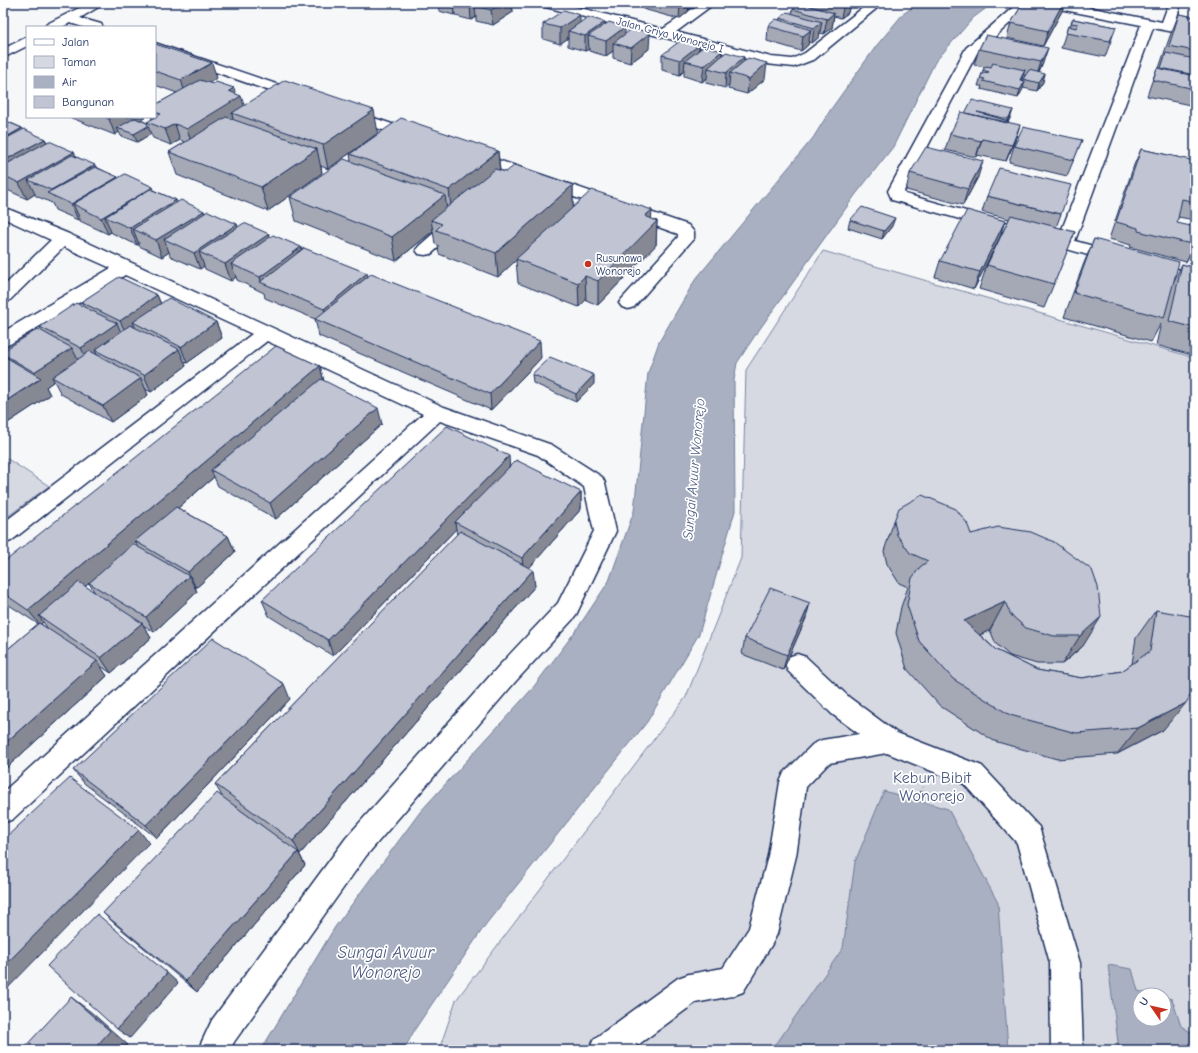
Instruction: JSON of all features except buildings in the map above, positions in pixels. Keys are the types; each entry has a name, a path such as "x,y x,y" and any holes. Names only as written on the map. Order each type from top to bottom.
{"street":[{"path":"54,26 99,3"},
{"name":"Jalan Griya Wonorejo I","path":"546,3 771,61 794,63 810,56 876,3"},
{"path":"666,33 709,3"},
{"path":"1026,3 971,50 896,191 898,197 1195,280"},
{"path":"1049,3 1195,32"},
{"path":"1167,26 1175,3"},
{"path":"69,18 93,26"},
{"path":"1065,244 1148,23"},
{"path":"3,54 26,42"},
{"path":"156,47 316,102"},
{"path":"280,103 294,95"},
{"path":"330,107 398,136 433,142"},
{"path":"462,153 506,176 674,226 686,232 686,238 628,303"},
{"path":"3,212 63,238 437,412 545,450 594,483 604,531 568,610 506,675 356,847 223,1031 214,1050"},
{"path":"425,250 466,213"},
{"path":"3,297 63,238"},
{"path":"3,340 125,267"},
{"path":"3,535 266,332"},
{"path":"3,810 437,412"},
{"path":"797,664 841,706 888,741 973,775 1029,836 1065,963 1067,1050"},
{"path":"605,1050 689,989 732,981 762,934 782,856 793,782 822,752 888,741"}],"green space":[{"name":"Kebun Bibit Wonorejo","path":"823,251 1195,358 1195,1050 439,1050 456,1000 686,697 741,558 746,370"},
{"path":"3,456 49,486 7,517 3,515"}],"water":[{"name":"Sungai Avuur Wonorejo","path":"919,3 993,3 973,18 935,62 893,147 856,194 737,363 734,380 735,511 699,634 647,722 486,924 415,1029 404,1050 261,1050 335,927 420,812 532,689 577,629 609,581 634,511 648,373 659,342 695,280 813,138 831,109 877,45 903,14"},
{"path":"884,791 948,809 998,903 1008,1050 767,1050 779,1040 843,948 855,862"},
{"path":"1108,965 1132,969 1137,987 1132,987 1132,1027 1172,1027 1172,999 1181,1026 1195,1035 1195,1050 1119,1050"}],"place":[{"name":"Rusunawa Wonorejo","path":"588,264"}]}
